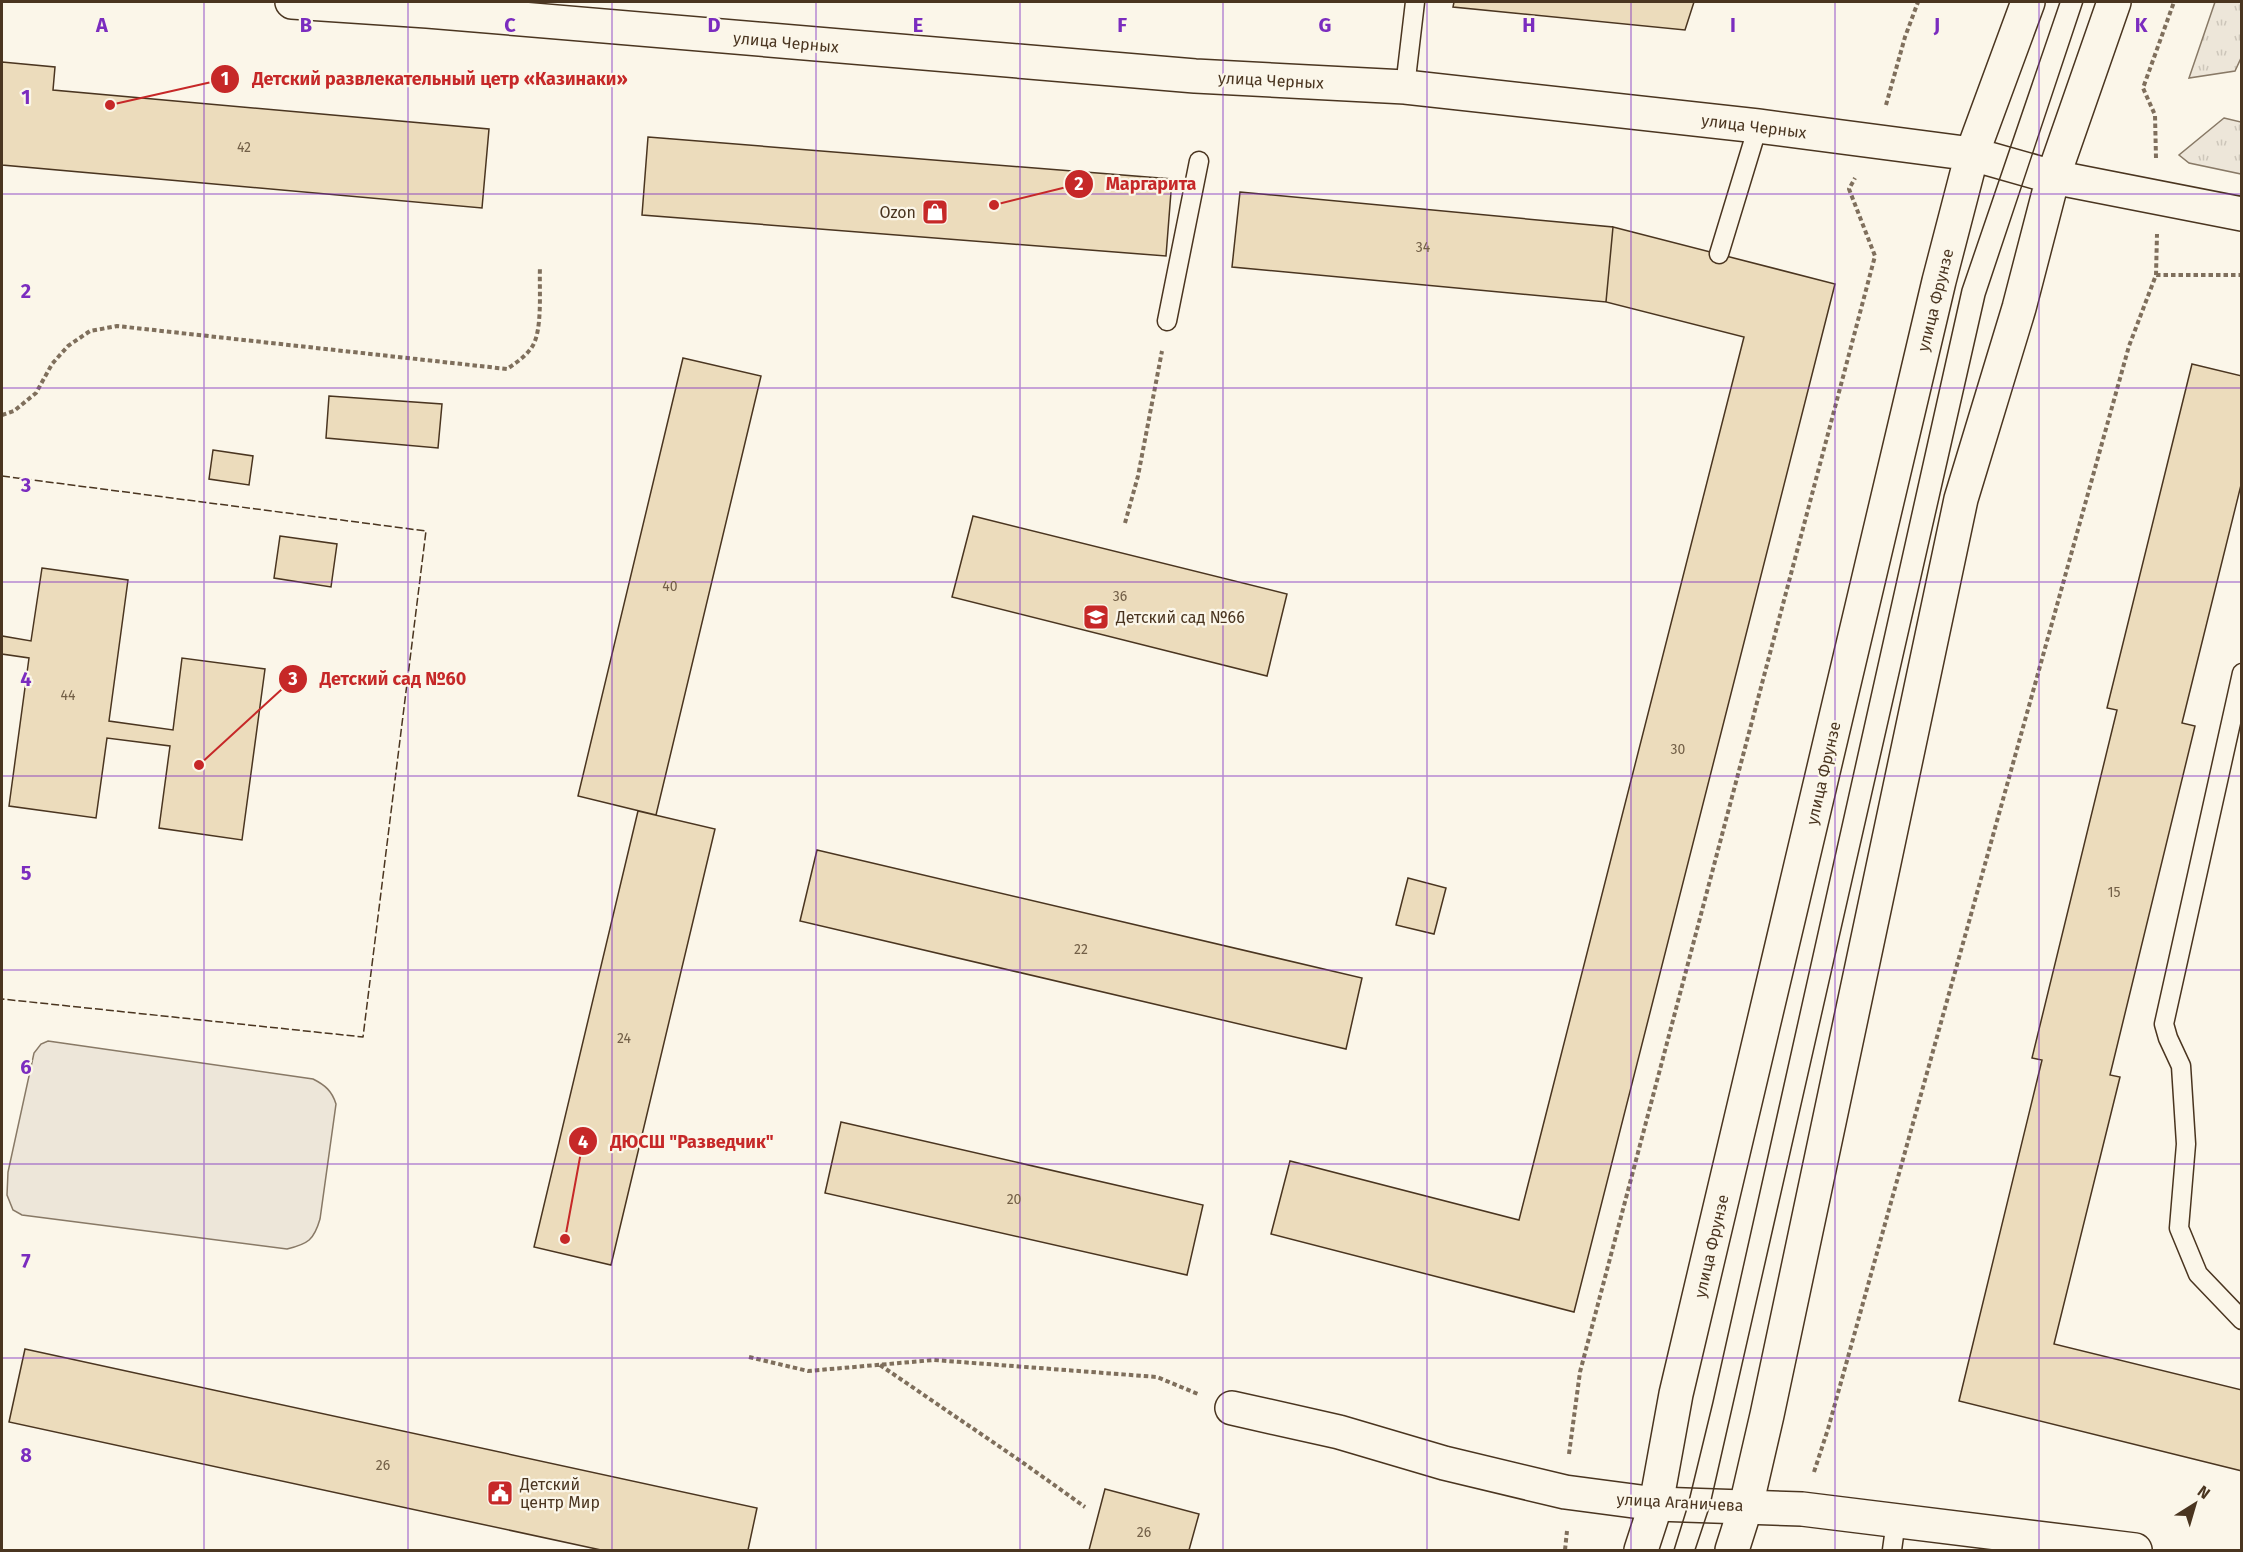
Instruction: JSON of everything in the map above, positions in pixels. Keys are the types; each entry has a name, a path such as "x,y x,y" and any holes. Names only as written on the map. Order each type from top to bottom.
{"main road":[{"name":"улица Черных","path":"292,2 428,6 1196,76 1405,87 1758,126 1972,154 2053,177 2241,214"},
{"name":"улица Фрунзе","path":"1641,1551 1656,1504 1679,1383 1939,281 1972,154 2028,2"},
{"path":"1732,1551 1746,1506 1961,499 2019,309 2053,177 2114,2"},
{"name":"улица Аганичева","path":"1232,1408 1339,1432 1444,1463 1566,1492 1656,1504 1802,1509 1894,1536 2135,1551"}],"lane":[{"path":"1405,87 1415,2"},
{"path":"1719,254 1758,126"},
{"path":"1167,321 1199,161"},
{"path":"2241,673 2164,1024 2181,1066 2186,1144 2179,1228 2198,1274 2241,1320"}],"path":[{"path":"1565,1551 1567,1544 1566,1492 1580,1372 1875,256"},
{"path":"2,415 14,411 36,393 52,364 68,346 90,331 117,326 507,369 522,359 533,346 537,331 540,267"},
{"path":"2156,275 2241,275"},
{"path":"1125,523 1138,476 1167,321"},
{"path":"1802,1509 1828,1429 2129,346"},
{"path":"749,1357 808,1371 934,1360 1157,1377 1232,1408"},
{"path":"879,1365 1022,1462 1085,1508"}],"green space":[{"path":"2215,2 2241,2 2241,58 2235,71 2189,78"},
{"path":"2224,118 2241,122 2241,174 2189,163 2179,155"},
{"path":"48,1041 313,1079 324,1086 336,1104 320,1219 315,1232 305,1243 287,1249 22,1215 13,1210 7,1195 8,1172 34,1053 41,1044"}],"building":[{"path":"1454,2 1694,2 1685,30 1453,7"},
{"path":"2,62 55,67 53,90 489,129 482,208 2,165"},
{"path":"648,137 1172,179 1166,256 642,215"},
{"path":"1240,192 1613,227 1606,302 1232,267"},
{"path":"1613,227 1835,284 1574,1312 1271,1234 1290,1161 1519,1220 1744,337 1606,302"},
{"path":"683,358 761,376 656,815 578,796"},
{"path":"2192,364 2242,376 2242,481 2182,723 2195,726 2110,1075 2120,1077 2054,1344 2242,1390 2242,1471 1959,1401 2042,1060 2032,1058 2117,710 2107,708"},
{"path":"329,396 442,404 438,448 326,438"},
{"path":"213,450 253,456 249,485 209,479"},
{"path":"973,516 1287,594 1267,676 952,597"},
{"path":"280,536 337,544 331,587 274,578"},
{"path":"42,568 128,580 109,721 173,730 182,658 265,669 242,840 159,828 170,746 107,738 96,818 9,806 29,658 2,654 2,636 31,641"},
{"path":"638,811 715,829 611,1265 534,1247"},
{"path":"817,850 1362,978 1346,1049 800,921"},
{"path":"1408,878 1446,888 1434,934 1396,925"},
{"path":"841,1122 1203,1205 1187,1275 825,1193"},
{"path":"25,1349 757,1508 748,1550 601,1550 9,1422"},
{"path":"1105,1489 1199,1514 1189,1550 1089,1550"}],"tram line":[{"path":"1674,1550 1688,1505 1713,1402 1962,289 2060,2"},
{"path":"1695,1550 1710,1505 1985,296 2083,2"}],"fence":[{"path":"2,476 426,531 363,1037 2,999"}],"place":[{"name":"Детский развлекательный цетр «Казинаки»","path":"110,105"},
{"name":"Маргарита","path":"994,205"},
{"name":"Ozon","path":"935,212"},
{"name":"Детский сад №66","path":"1096,617"},
{"name":"Детский сад №60","path":"199,765"},
{"name":"ДЮСШ \"Разведчик\"","path":"565,1239"},
{"name":"Детский центр Мир","path":"500,1493"}]}
